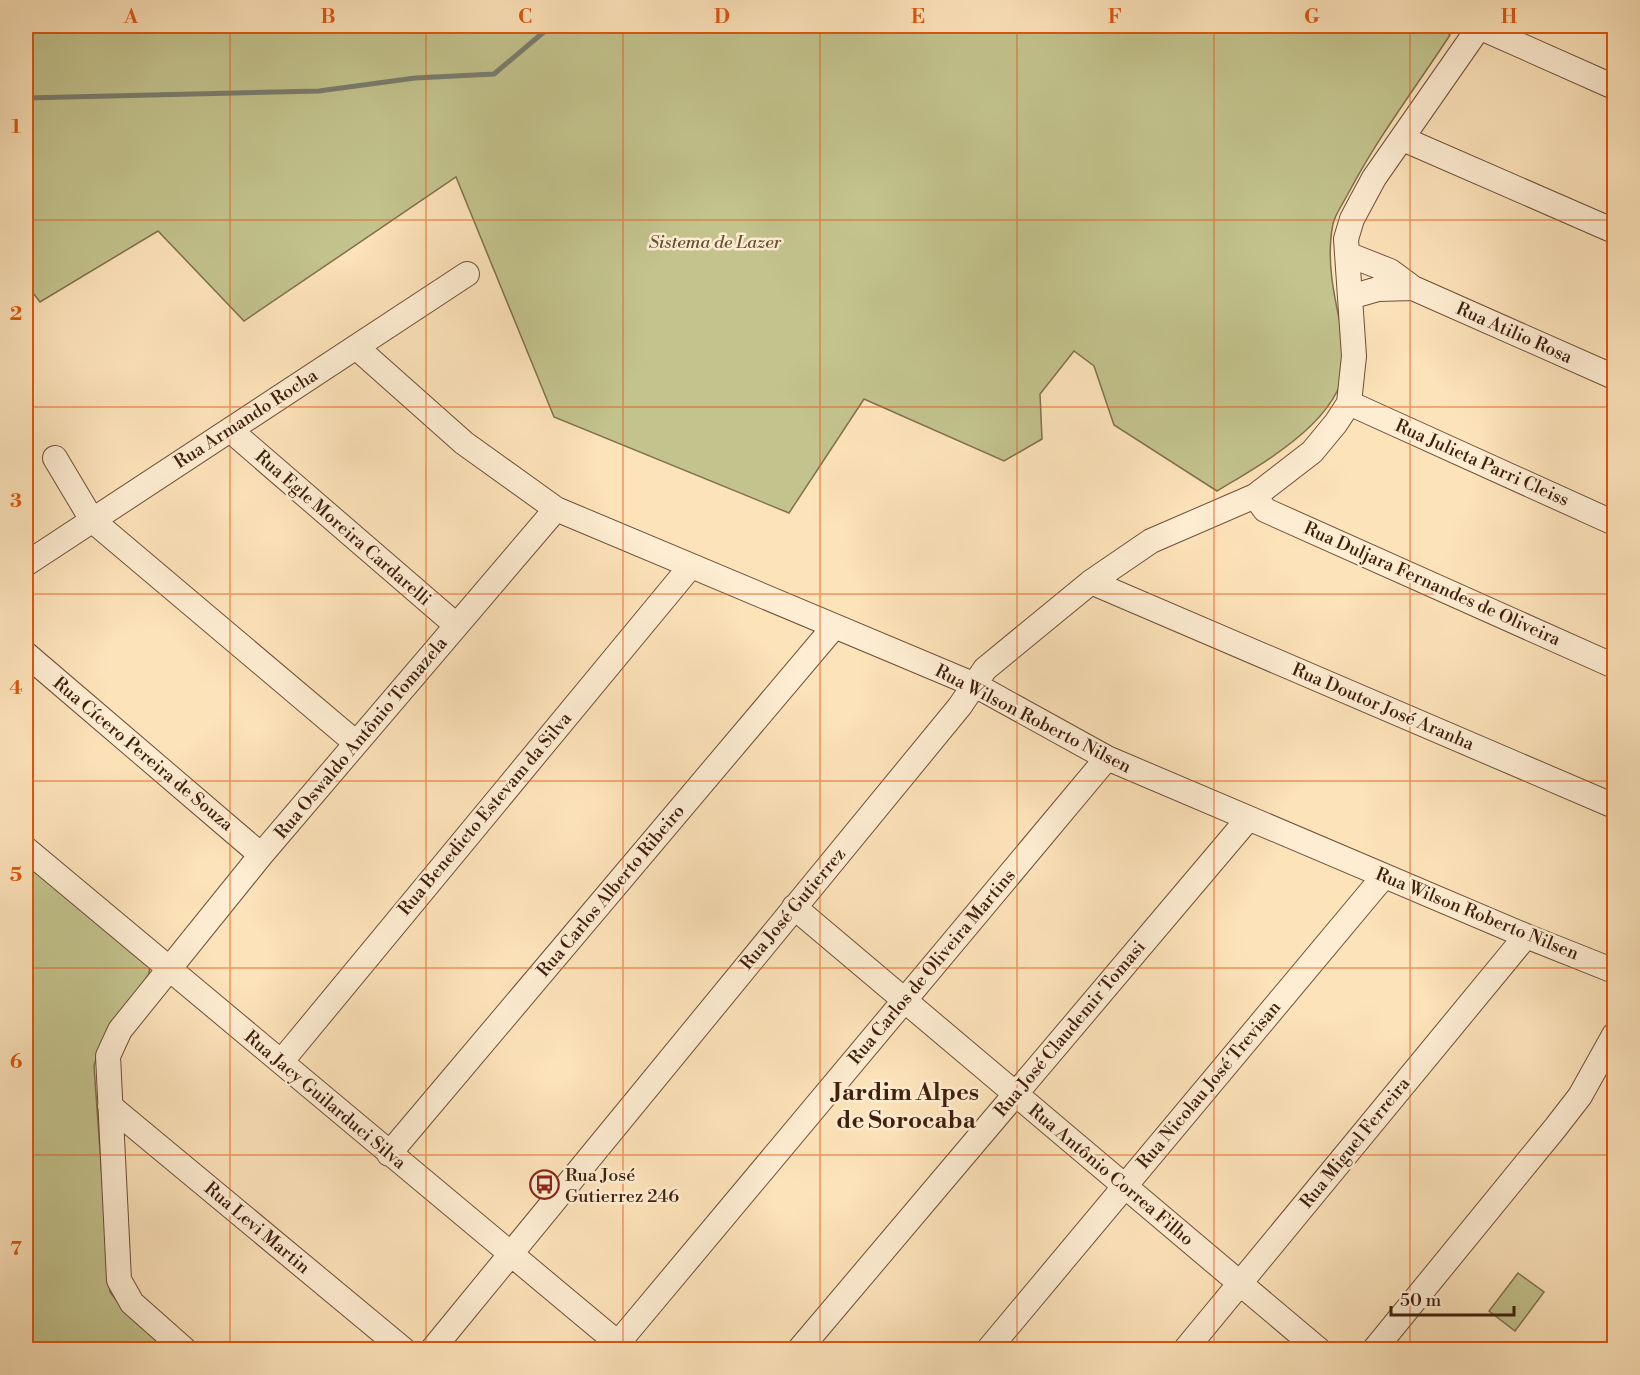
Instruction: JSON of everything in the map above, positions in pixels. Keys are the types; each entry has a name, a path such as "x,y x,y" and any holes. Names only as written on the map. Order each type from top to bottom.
{"street":[{"path":"1349,403 1354,356 1346,239 1352,219 1374,178 1480,26 1614,87"},
{"path":"1403,139 1614,231"},
{"name":"Rua Atilio Rosa","path":"1347,254 1390,271 1413,288 1614,377"},
{"name":"Rua Armando Rocha","path":"26,564 467,274"},
{"name":"Rua Atilio Rosa","path":"1350,297 1378,289 1413,288"},
{"name":"Rua Wilson Roberto Nilsen","path":"356,347 464,443 556,509 833,628 975,686 1107,758 1526,936 1614,971"},
{"name":"Rua José Gutierrez","path":"432,1350 975,686 985,669 1091,582 1150,541 1255,496 1312,452 1349,403"},
{"name":"Rua Julieta Parri Cleiss","path":"1349,403 1614,523"},
{"name":"Rua Egle Moreira Cardarelli","path":"230,430 456,626"},
{"path":"55,458 92,520 356,743"},
{"name":"Rua Duljara Fernandes de Oliveira","path":"1255,496 1265,510 1614,666"},
{"name":"Rua Oswaldo Antônio Tomazela","path":"185,1350 132,1303 119,1280 108,1056 120,1030 261,855 556,509"},
{"name":"Rua Doutor José Aranha","path":"1127,557 1127,573 1134,590 1152,608"},
{"name":"Rua Benedicto Estevam da Silva","path":"280,1062 690,567"},
{"name":"Rua Doutor José Aranha","path":"1091,582 1610,798"},
{"name":"Rua Carlos Alberto Ribeiro","path":"389,1154 833,628"},
{"name":"Rua Cícero Pereira de Souza","path":"26,654 261,855"},
{"name":"Rua Carlos de Oliveira Martins","path":"622,1346 904,1000 1107,758"},
{"name":"Rua José Claudemir Tomasi","path":"799,1350 1248,819"},
{"name":"Rua Jacy Guilarduci Silva","path":"26,849 622,1346"},
{"name":"Rua Nicolau José Trevisan","path":"988,1350 1384,876"},
{"name":"Rua Antônio Correa Filho","path":"794,907 1319,1350"},
{"name":"Rua Miguel Ferreira","path":"1185,1350 1526,936"},
{"path":"1374,1350 1580,1096 1614,1035"},
{"name":"Rua Levi Martin","path":"110,1106 404,1350"}],"green space":[{"name":"Sistema de Lazer","path":"26,26 1438,26 1450,35 1372,152 1336,216 1330,254 1335,298 1344,341 1345,367 1338,390 1324,412 1283,449 1217,491 1114,425 1094,366 1074,351 1040,394 1042,439 1004,461 864,399 789,513 554,417 456,177 244,321 158,231 40,302 26,284"},
{"path":"26,856 150,964 149,974 101,1042 94,1066 110,1292 124,1310 170,1349 26,1349"},
{"path":"1518,1273 1544,1292 1515,1331 1489,1311"}],"waterway":[{"path":"26,98 319,91 415,78 494,74 551,26"}],"place":[{"name":"Rua José Gutierrez 246","path":"544,1185"}],"district":[{"name":"Jardim Alpes de Sorocaba","path":"906,1107"}]}
